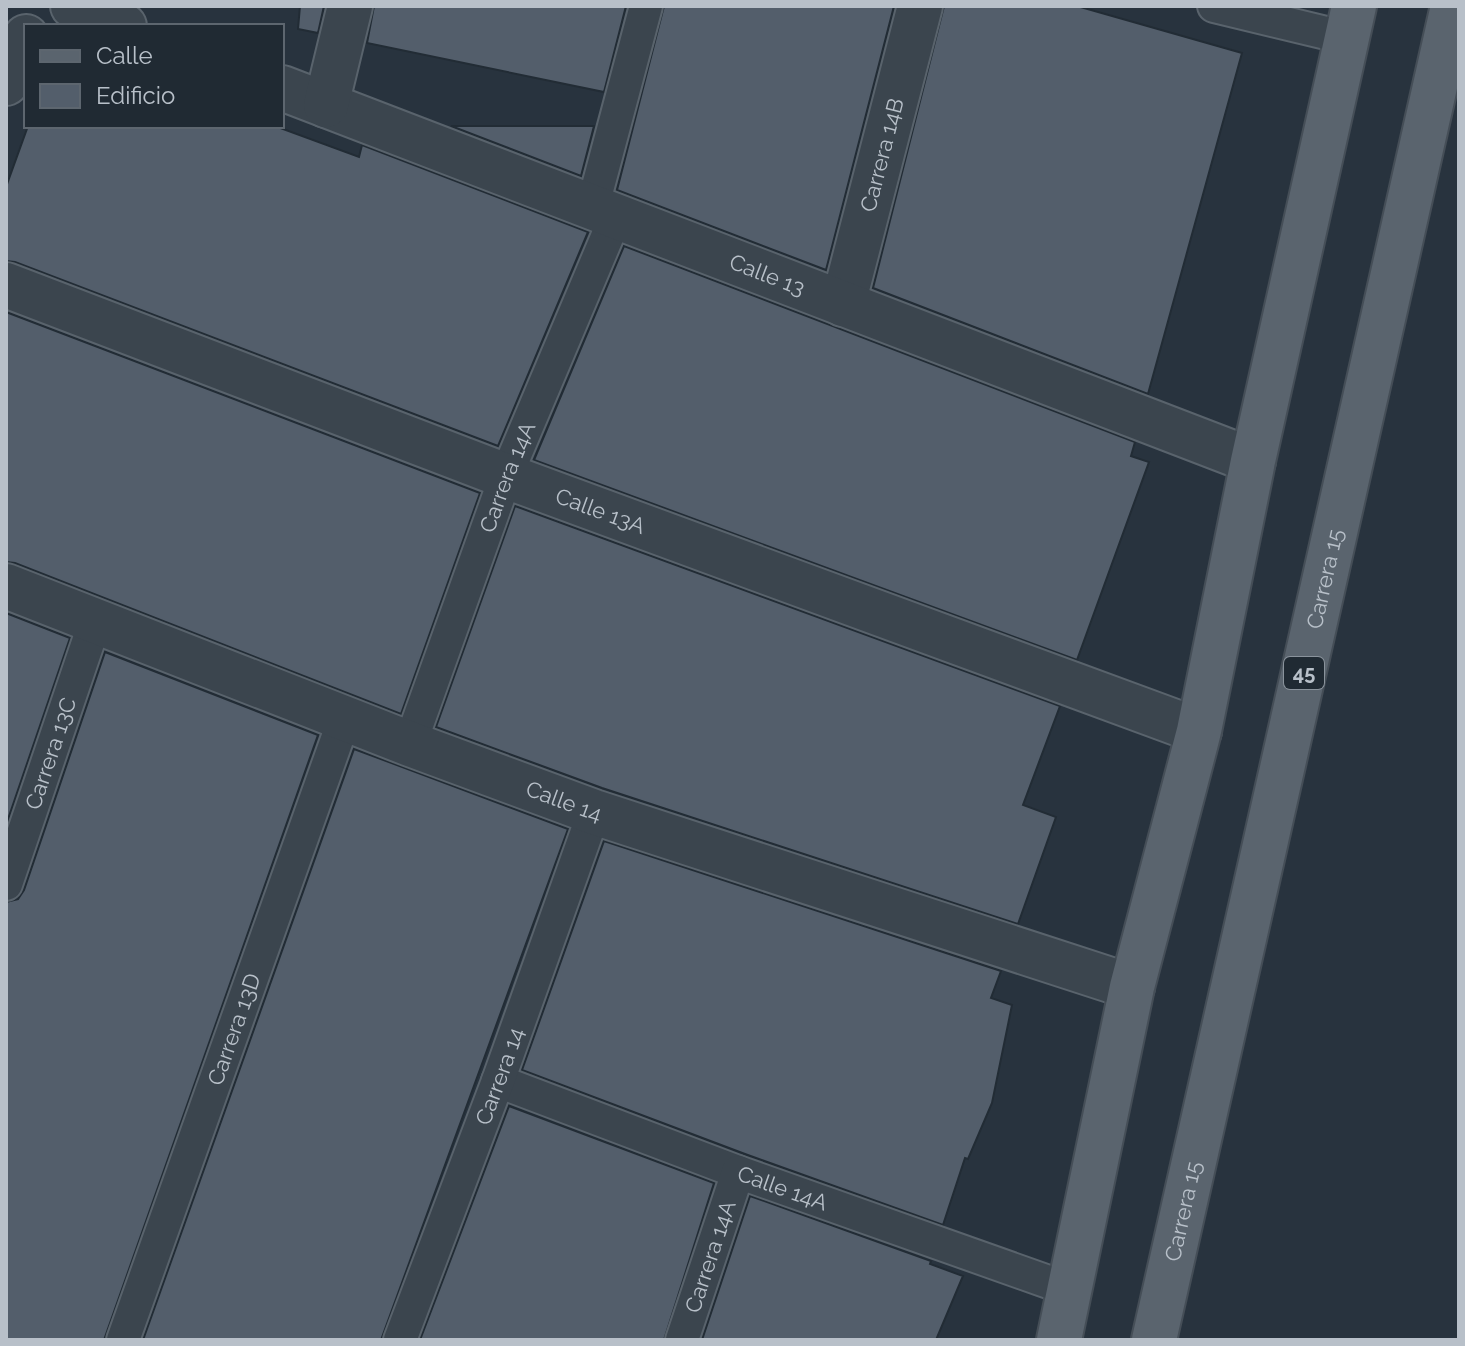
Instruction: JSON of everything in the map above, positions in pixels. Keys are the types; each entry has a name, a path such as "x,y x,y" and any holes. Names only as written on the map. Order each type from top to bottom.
{"main road":[{"name":"Carrera 15","path":"1154,1340 1453,6"},
{"path":"1059,1340 1132,987 1199,731 1253,461 1350,22"}],"street":[{"path":"73,6 119,24"},
{"path":"326,105 350,6"},
{"name":"Carrera 14B","path":"843,304 920,6"},
{"path":"6,83 24,42"},
{"name":"Calle 13","path":"284,89 1253,461"},
{"name":"Calle 13A","path":"6,285 506,476 1199,731"},
{"name":"Calle 14","path":"6,586 410,744 594,812 1132,987"}],"lane":[{"name":"Carrera 14A","path":"410,744 604,212 646,6"},
{"path":"1214,6 1350,22"},
{"name":"Carrera 13C","path":"6,884 95,622"},
{"name":"Carrera 13D","path":"123,1340 345,717"},
{"name":"Carrera 14","path":"400,1340 498,1081 594,812"},
{"name":"Calle 14A","path":"498,1081 738,1172 1071,1290"},
{"name":"Carrera 14A","path":"682,1340 738,1172"}],"building":[{"path":"300,6 324,6 318,33 298,29"},
{"path":"374,6 626,6 604,92 367,43"},
{"path":"664,6 894,6 826,270 617,190"},
{"path":"944,6 1077,6 1242,53 1148,394 873,288"},
{"path":"451,126 594,126 581,176"},
{"path":"27,128 280,128 359,157 362,145 588,232 498,446 6,261 6,187"},
{"path":"624,246 1135,442 1131,456 1149,462 1077,660 534,460"},
{"path":"6,312 480,493 401,714 6,562"},
{"path":"515,506 1060,706 1023,805 1056,817 1018,924 602,788 436,727"},
{"path":"6,613 70,638 6,825"},
{"path":"105,652 318,735 104,1340 6,1340 6,902 18,899 24,890"},
{"path":"354,749 568,829 381,1340 143,1340"},
{"path":"604,841 1001,971 991,998 1012,1005 992,1103 968,1159 965,1158 943,1225 522,1070"},
{"path":"509,1106 714,1183 664,1340 420,1340"},
{"path":"750,1196 931,1261 930,1264 963,1276 936,1340 702,1340"}]}
